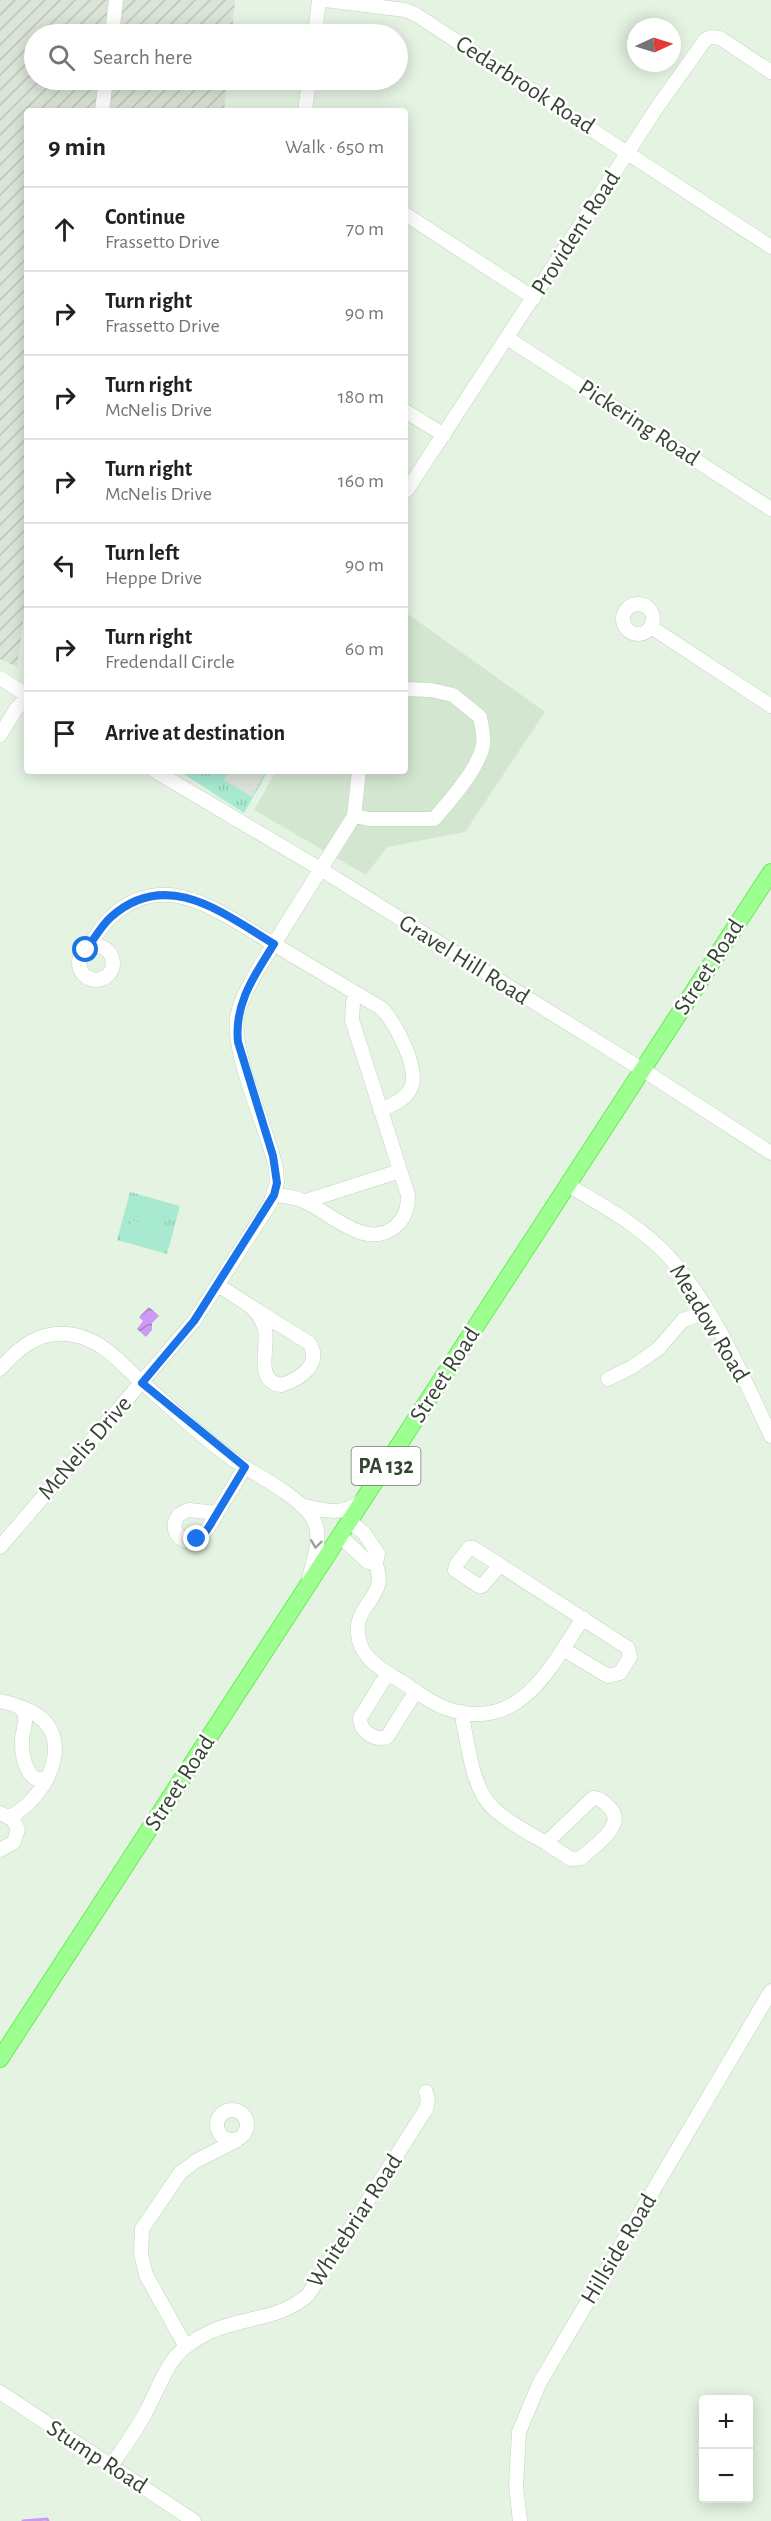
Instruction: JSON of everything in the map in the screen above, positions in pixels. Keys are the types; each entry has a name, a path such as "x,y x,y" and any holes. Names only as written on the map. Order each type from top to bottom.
{"main road":[{"name":"Street Road","path":"0,2059 771,872"}],"street":[{"path":"113,24 116,0"},
{"path":"316,24 319,0"},
{"name":"Cedarbrook Road","path":"325,0 405,10 415,14 771,248"},
{"name":"Provident Road","path":"408,489 705,40 711,37 720,38 771,72"},
{"path":"102,108 105,90"},
{"path":"305,108 308,90"},
{"path":"408,216 534,297"},
{"name":"Pickering Road","path":"507,338 771,509"},
{"path":"408,413 444,435"},
{"path":"651,627 771,706"},
{"path":"0,678 24,694"},
{"path":"354,816 369,819 434,819 454,796 474,766 484,745 480,717 453,695 431,690 408,689"},
{"path":"0,735 24,700"},
{"name":"Gravel Hill Road","path":"160,774 322,870 643,1070 771,1153"},
{"path":"356,993 352,1020 408,1195 408,1205 401,1221 386,1232 356,1231 306,1201 274,1195 277,1183 273,1156 236,1029 243,997 354,816 358,774"},
{"path":"86,950 112,915 136,901 162,895 196,900 356,993 388,1015 394,1023 412,1068 410,1091 394,1104 381,1110"},
{"path":"306,1201 400,1170"},
{"name":"Meadow Road","path":"568,1185 622,1219 669,1257 728,1347 771,1436"},
{"name":"McNelis Drive","path":"0,1547 194,1321 274,1195"},
{"path":"218,1285 309,1343 315,1355 313,1365 281,1385 269,1380 264,1371 265,1329 261,1318 250,1306"},
{"path":"608,1379 632,1367 658,1349 683,1320 707,1312"},
{"path":"0,1369 17,1350 34,1339 71,1334 86,1337 107,1349 142,1383 245,1467 301,1505 313,1518 318,1536 307,1587"},
{"path":"217,1513 245,1467"},
{"path":"301,1505 338,1512 352,1510 366,1497"},
{"path":"349,1521 364,1533 378,1554 376,1562 380,1576 378,1586 361,1611 357,1633 364,1653 388,1673 435,1703 461,1712 475,1713 498,1710 524,1698 540,1683 583,1618"},
{"path":"340,1536 368,1562 376,1562"},
{"path":"500,1564 628,1648 630,1657 620,1673 608,1676 563,1649"},
{"path":"388,1673 360,1718 363,1729 370,1734 382,1739 387,1737 416,1691"},
{"path":"0,1701 20,1707 40,1717 51,1732 56,1748 55,1757 29,1804 5,1815 17,1825 17,1835 8,1847 0,1850"},
{"path":"20,1707 25,1715 22,1743 24,1761 32,1777 43,1778"},
{"path":"461,1712 478,1785 486,1801 495,1810 546,1844 571,1859 582,1858 614,1827 616,1817 603,1802 593,1798 546,1844"},
{"name":"Hillside Road","path":"520,2521 516,2486 518,2441 522,2423 538,2384 771,1991"},
{"name":"Whitebriar Road","path":"111,2466 140,2423 168,2366 186,2347 210,2332 229,2325 286,2311 308,2295 426,2109 428,2101 426,2092"},
{"path":"186,2347 146,2275 141,2254 142,2229 180,2173 196,2161 237,2140"},
{"name":"Stump Road","path":"0,2392 194,2521"}],"shaded area":[{"path":"0,0 235,0 233,24 24,24 24,90 226,90 224,108 24,108 24,614 17,667 0,659"},
{"path":"408,614 545,712 465,832 387,847 366,875 254,810 274,774 408,774"},
{"path":"227,774 264,774 252,797 224,780"}],"green space":[{"path":"184,774 266,774 244,813"},
{"path":"130,1192 180,1206 167,1254 117,1240"},
{"path":"137,1197 171,1206 166,1222 133,1212"},
{"path":"131,1220 164,1230 160,1245 127,1236"}],"water":[{"path":"149,1307 159,1316 152,1323 152,1330 146,1337 137,1329 143,1321 139,1317"}],"waterway":[{"path":"23,2521 47,2519 48,2521"}],"route":[{"path":"86,950 112,915 136,901 162,895 185,897 207,904 274,944 243,997 236,1029 276,1168 277,1183 274,1195 194,1321 142,1383 245,1467 207,1530 197,1539"}]}
